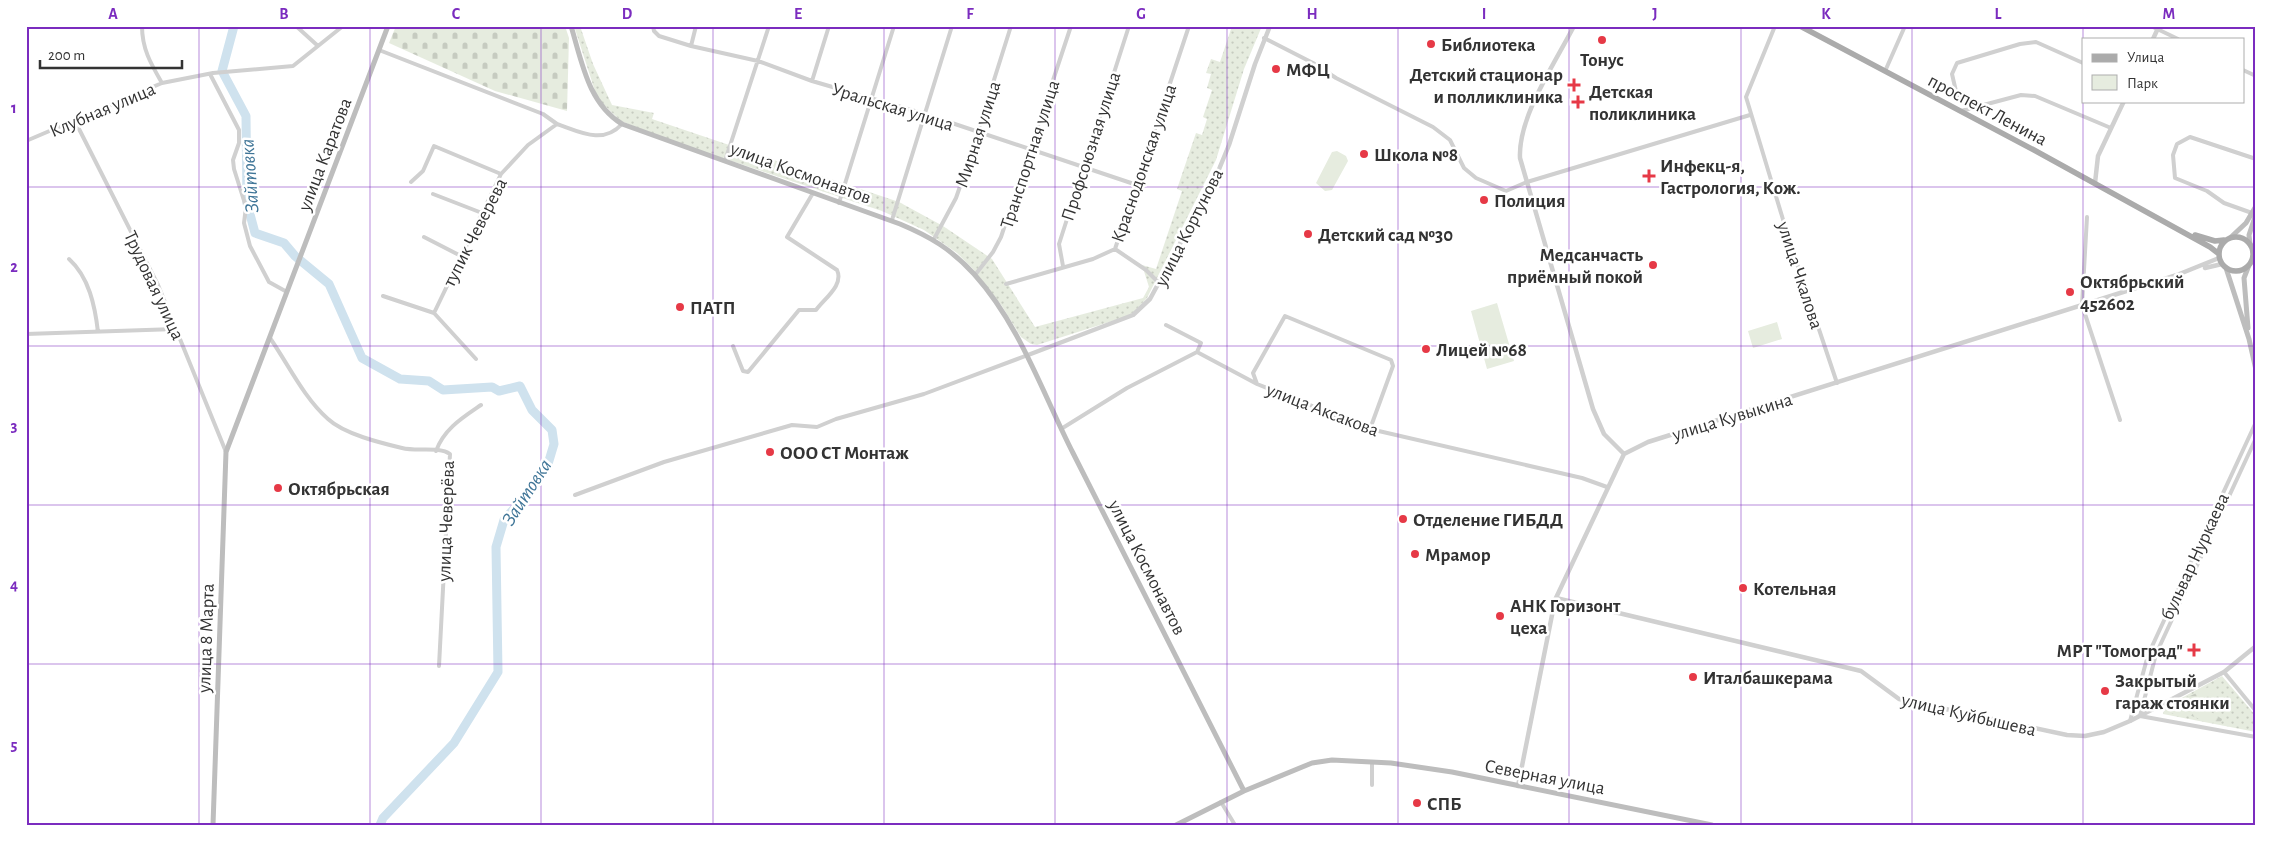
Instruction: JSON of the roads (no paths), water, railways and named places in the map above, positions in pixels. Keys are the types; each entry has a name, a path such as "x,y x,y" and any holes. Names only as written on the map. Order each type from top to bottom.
{"main road":[{"name":"улица Каратова","path":"226,452 388,26"},
{"name":"улица Космонавтов","path":"571,26 589,86 607,113 622,124 839,203 892,220 934,239 952,252 975,275 1000,308 1028,355 1061,429 1244,791"},
{"name":"проспект Ленина","path":"1800,26 2162,220 2215,250 2222,261"},
{"path":"2249,339 2244,278 2252,261 2253,248 2249,235 2256,206"},
{"path":"2254,214 2220,248 2222,261 2249,339 2256,370"},
{"name":"проспект Ленина","path":"2162,220 2203,238 2215,241 2228,239"},
{"path":"2228,239 2241,238 2253,248"},
{"path":"2222,261 2238,271 2252,261"},
{"name":"улица 8 Марта","path":"212,825 226,452"},
{"name":"Северная улица","path":"1176,825 1244,791 1312,764 1332,760 1372,762 1452,772 1712,825"}],"street":[{"path":"142,26 142,38 147,58 162,83"},
{"path":"296,26 318,46"},
{"name":"Клубная улица","path":"26,142 162,83 211,74 293,66 343,26"},
{"name":"Уральская улица","path":"653,26 659,36 690,46 758,61 812,81 925,114 1137,185"},
{"path":"690,46 696,26"},
{"path":"725,161 769,26"},
{"path":"812,81 829,26"},
{"path":"839,203 894,26"},
{"path":"892,220 952,26"},
{"name":"Мирная улица","path":"934,239 956,198 1011,26"},
{"name":"Транспортная улица","path":"975,275 993,252 1001,237 1071,26"},
{"name":"Профсоюзная улица","path":"1063,266 1059,244 1129,26"},
{"name":"Краснодонская улица","path":"1006,284 1093,258 1115,249 1189,26"},
{"name":"улица Кортунова","path":"1028,355 1133,315 1144,306 1160,284 1223,161 1264,38 1270,26"},
{"path":"1518,786 1556,598 1624,454 1604,434 1593,409 1520,158 1522,132 1526,119 1574,26"},
{"name":"улица Чкалова","path":"1776,26 1746,92 1750,115 1837,383"},
{"path":"1886,69 1905,26"},
{"path":"2151,26 2176,38"},
{"path":"1264,38 1313,63 1336,78 1433,127 1450,140 1464,168 1476,178 1506,191 1527,182 1750,115"},
{"path":"1958,100 1952,74 1957,63 2020,44 2036,42 2082,63"},
{"path":"379,50 543,114 557,124 583,134 600,135 614,133 622,124"},
{"path":"2244,70 2256,76"},
{"path":"211,74 239,130 239,143 233,160 246,207 244,223 250,246 269,282 287,292"},
{"path":"1960,111 2020,95 2035,96 2111,128"},
{"path":"2095,183 2097,161 2124,102"},
{"name":"Трудовая улица","path":"75,121 158,285 226,452"},
{"name":"тупик Чеверева","path":"434,313 501,174 528,145 557,124"},
{"path":"2254,214 2224,203 2207,191 2177,180 2174,175 2173,159 2178,144 2190,137 2256,159"},
{"path":"411,182 423,171 434,146 501,174"},
{"path":"733,346 743,371 748,372 799,310 816,310 838,283 840,277 837,270 787,237 813,193"},
{"path":"433,194 482,213"},
{"path":"2088,217 2082,306 2120,420"},
{"path":"424,237 460,256"},
{"path":"1115,249 1146,270 1160,284"},
{"path":"69,259 77,266 90,293 98,332"},
{"name":"улица Кувыкина","path":"1624,454 1648,442 2222,261"},
{"path":"383,296 434,313 476,359"},
{"path":"1257,384 1253,373 1285,316 1391,360 1393,366 1370,429"},
{"path":"1061,429 1127,388 1198,352 1201,343 1166,325"},
{"path":"26,334 176,329"},
{"name":"улица Чеверёва","path":"270,338 308,395 327,419 339,427 393,446 410,450 444,450 450,454 439,666"},
{"name":"улица Аксакова","path":"1198,352 1257,384 1370,429 1582,478 1607,487"},
{"path":"575,495 664,462 792,425 816,427 836,419 924,394 1028,355"},
{"path":"436,451 440,439 452,426 481,405"},
{"name":"бульвар Нуркаева","path":"2130,721 2148,655 2256,422"},
{"name":"бульвар Нуркаева","path":"2140,716 2156,654 2256,438"},
{"name":"улица Куйбышева","path":"1556,598 1861,672 1899,699 2051,732 2085,736 2104,732 2130,721 2224,672 2256,646"},
{"path":"2224,672 2256,711"},
{"path":"2140,716 2256,737"},
{"path":"1372,762 1372,785"},
{"path":"1221,802 1235,825"}],"waterway":[{"name":"Зайтовка","path":"234,26 222,71 246,116 247,203 255,233 284,243 295,256 329,284 362,358 400,379 429,381 443,390 492,387 499,391 520,386 532,410 552,430 554,444 548,464 535,485 504,520 496,547 498,672 454,743 383,818 380,825"}],"place":[{"name":"Тонус","path":"1602,40"},
{"name":"Библиотека","path":"1431,44"},
{"name":"МФЦ","path":"1276,69"},
{"name":"Детский стационар и полликлиника","path":"1574,85"},
{"name":"Детская поликлиника","path":"1578,102"},
{"name":"Школа №8","path":"1364,154"},
{"name":"Инфекц-я, Гастрология, Кож.","path":"1649,176"},
{"name":"Полиция","path":"1484,200"},
{"name":"Детский сад №30","path":"1308,234"},
{"name":"Медсанчасть приёмный покой","path":"1653,265"},
{"name":"Октябрьский 452602","path":"2070,292"},
{"name":"ПАТП","path":"680,307"},
{"name":"Лицей №68","path":"1426,349"},
{"name":"ООО СТ Монтаж","path":"770,452"},
{"name":"Октябрьская","path":"278,488"},
{"name":"Отделение ГИБДД","path":"1403,519"},
{"name":"Мрамор","path":"1415,554"},
{"name":"Котельная","path":"1743,588"},
{"name":"АНК Горизонт цеха","path":"1500,616"},
{"name":"МРТ \"Томоград\"","path":"2194,650"},
{"name":"Италбашкерама","path":"1693,677"},
{"name":"Закрытый гараж стоянки","path":"2105,691"},
{"name":"СПБ","path":"1417,803"}]}
